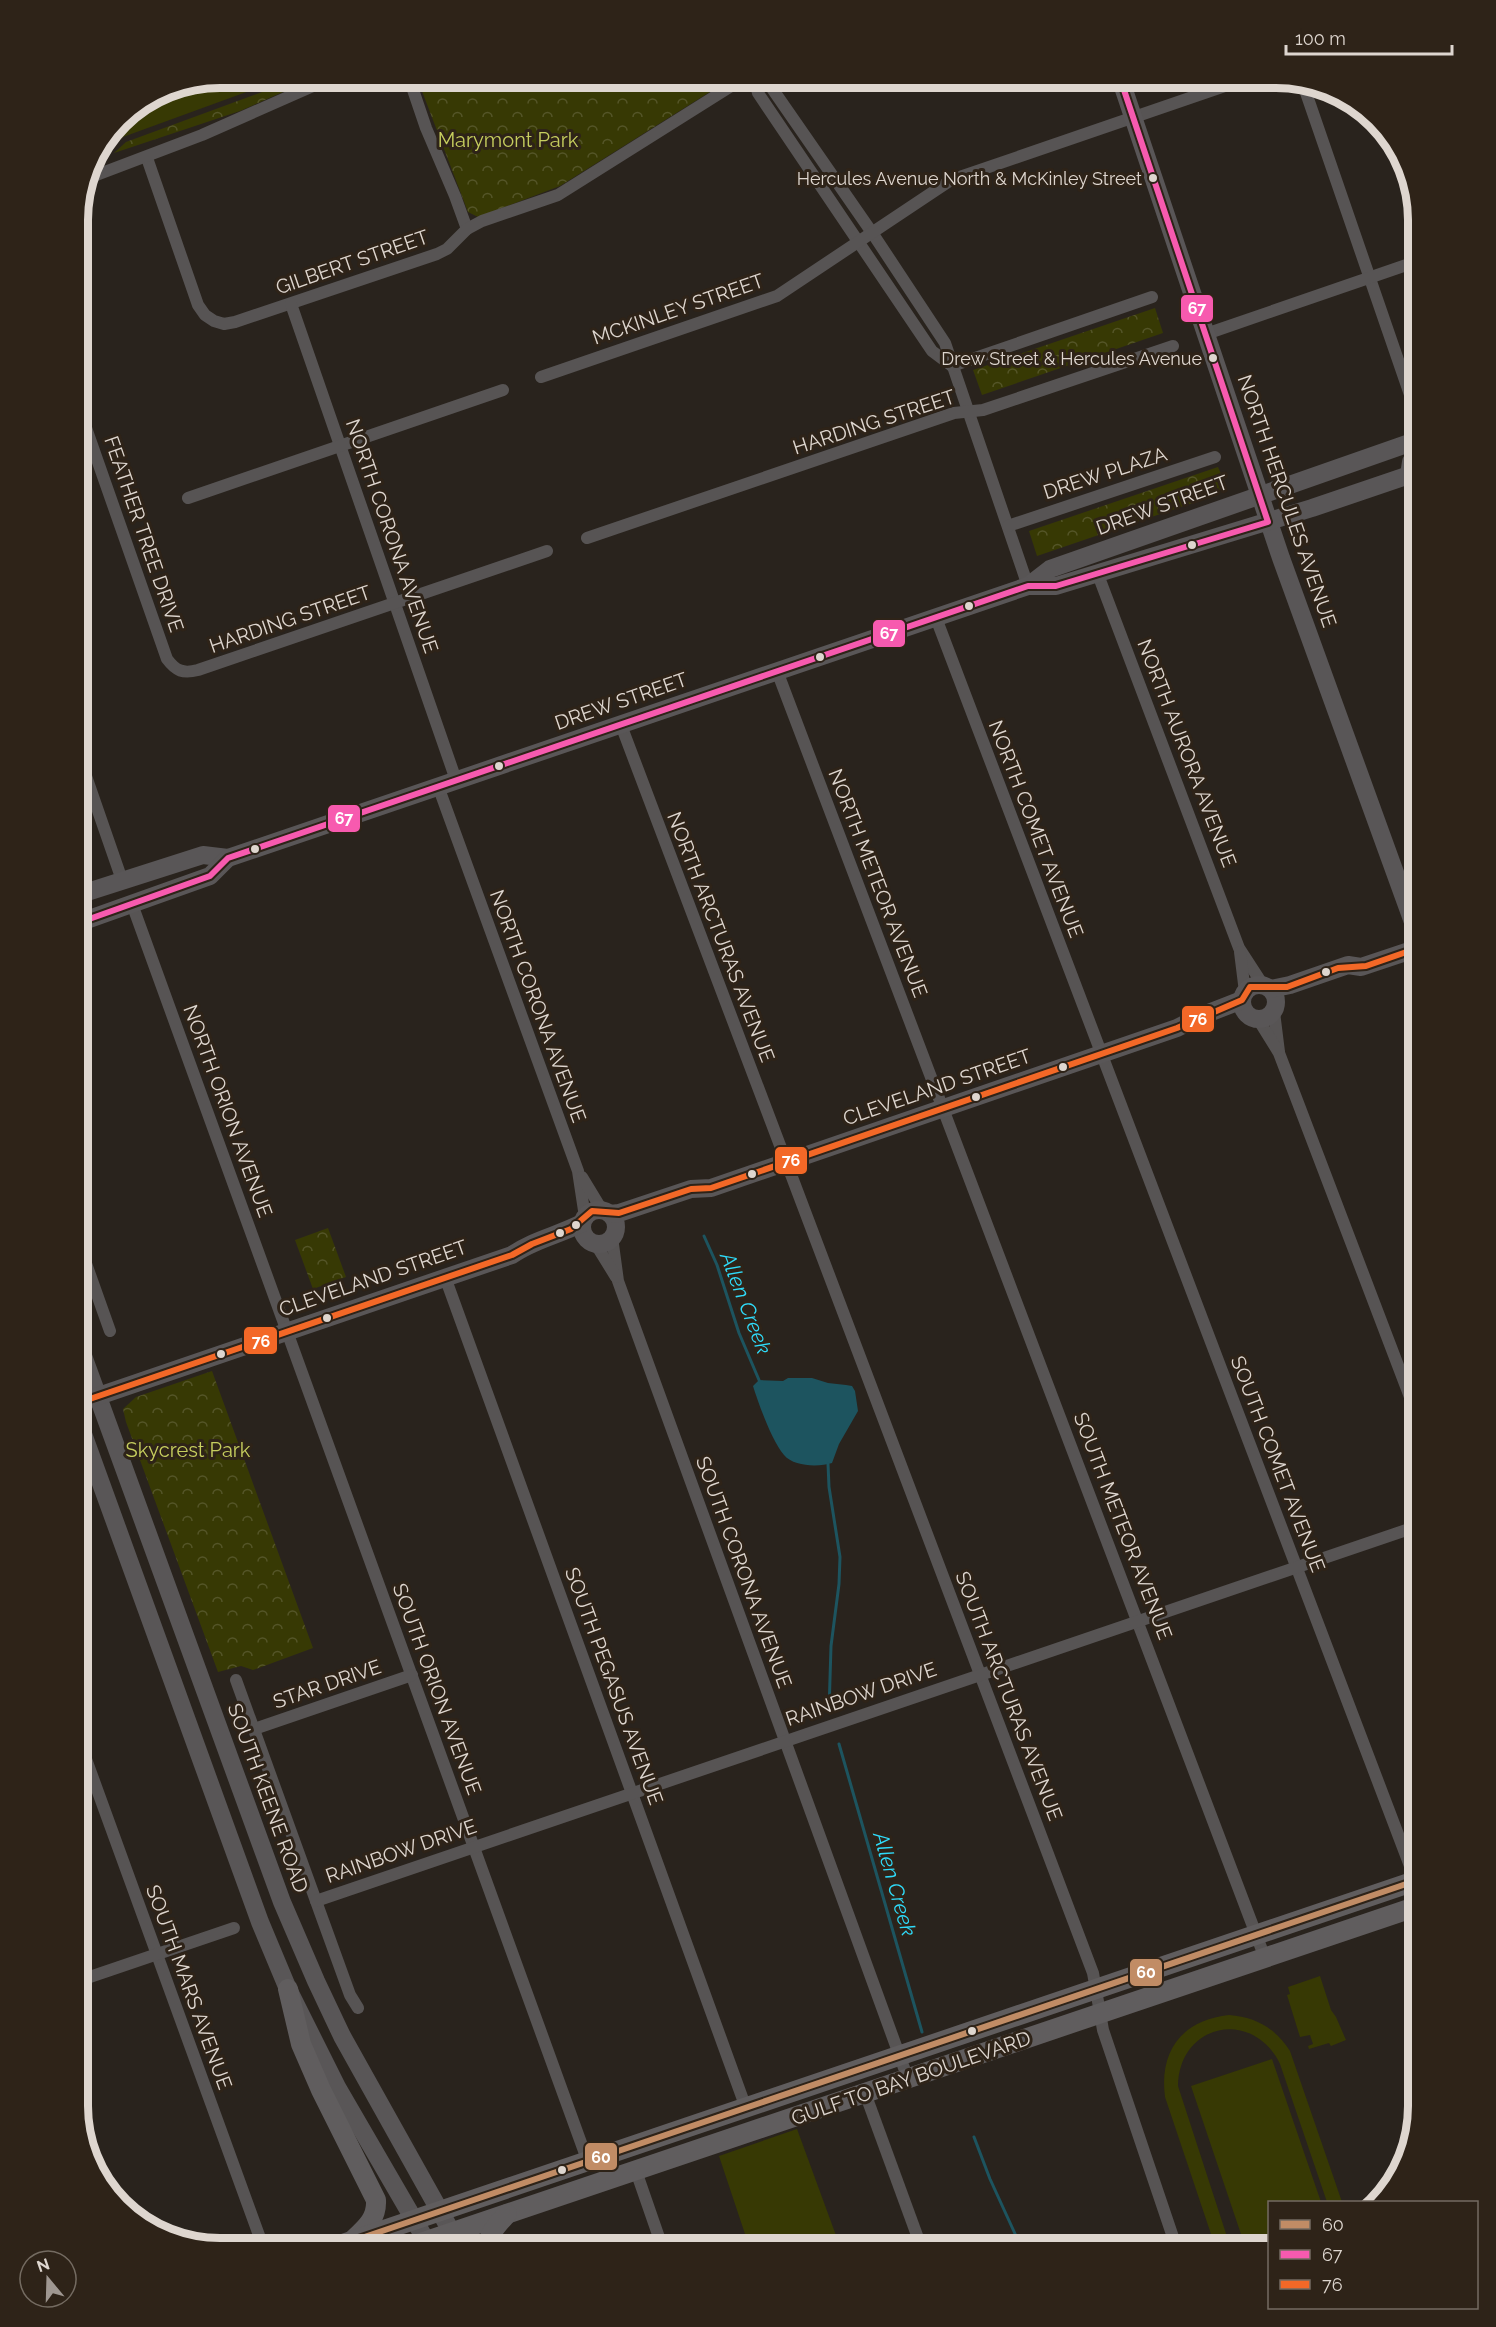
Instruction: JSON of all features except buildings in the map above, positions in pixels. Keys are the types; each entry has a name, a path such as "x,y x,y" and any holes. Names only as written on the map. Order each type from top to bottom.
{"main road":[{"name":"NORTH HERCULES AVENUE","path":"1124,89 1268,522 1408,908"},
{"name":"DREW STREET","path":"1028,586 1050,568 1408,443"},
{"name":"DREW STREET","path":"89,892 203,855 228,858 1028,586 1056,586 1312,508 1408,467"},
{"name":"DREW STREET","path":"89,919 210,876 228,858"},
{"path":"89,900 122,880"},
{"name":"CLEVELAND STREET","path":"88,1399 512,1255 526,1245 566,1231 624,1224 696,1200 711,1188 1178,1029 1201,1016 1294,996 1352,976 1361,967 1408,951"},
{"name":"SOUTH KEENE ROAD","path":"88,1370 278,1891 316,1981 342,2036 455,2238"},
{"path":"88,1390 98,1396"},
{"path":"88,1420 99,1432 130,1519 160,1566"},
{"path":"88,1449 260,1922 288,1989 337,2086 425,2238"},
{"name":"GULF TO BAY BOULEVARD","path":"361,2238 1317,1914 1408,1886"},
{"name":"GULF TO BAY BOULEVARD","path":"463,2238 507,2214 1408,1909"},
{"path":"288,1989 301,2044 321,2090 376,2200 377,2208 373,2219 355,2238"},
{"path":"489,2238 507,2214"}],"street":[{"path":"97,175 147,158 306,89"},
{"path":"413,89 467,229"},
{"name":"GILBERT STREET","path":"147,158 198,305 205,315 224,324 291,304 437,254 456,242 467,229 482,221 558,195 727,89"},
{"path":"757,89 932,351 952,366"},
{"path":"772,89 945,343 1028,586"},
{"name":"MCKINLEY STREET","path":"541,377 777,296 951,180 1216,89"},
{"path":"1306,92 1408,389"},
{"path":"1206,334 1408,264"},
{"path":"952,366 1152,297"},
{"name":"NORTH CORONA AVENUE","path":"291,304 456,780"},
{"name":"HARDING STREET","path":"587,538 954,413 983,410 1173,346"},
{"path":"188,498 503,390"},
{"name":"FEATHER TREE DRIVE","path":"89,436 167,658 180,672"},
{"name":"DREW PLAZA","path":"1008,526 1215,457"},
{"name":"HARDING STREET","path":"180,672 198,670 547,551"},
{"name":"NORTH AURORA AVENUE","path":"1097,572 1260,1002"},
{"name":"NORTH COMET AVENUE","path":"936,618 1101,1054"},
{"name":"NORTH METEOR AVENUE","path":"777,671 942,1108"},
{"name":"NORTH ARCTURAS AVENUE","path":"621,725 786,1163"},
{"path":"89,784 122,880"},
{"name":"NORTH CORONA AVENUE","path":"438,786 599,1227"},
{"name":"NORTH ORION AVENUE","path":"132,904 287,1332"},
{"name":"NORTH AURORA AVENUE","path":"1239,948 1260,1002"},
{"path":"1260,1002 1408,1392"},
{"name":"SOUTH COMET AVENUE","path":"1101,1054 1408,1859"},
{"name":"SOUTH METEOR AVENUE","path":"942,1108 1265,1958"},
{"name":"SOUTH ARCTURAS AVENUE","path":"786,1163 1093,1972 1103,2030 1173,2238"},
{"name":"NORTH CORONA AVENUE","path":"578,1171 599,1227"},
{"name":"SOUTH CORONA AVENUE","path":"599,1227 908,2079"},
{"name":"SOUTH CORONA AVENUE","path":"599,1227 618,1281"},
{"path":"88,1270 110,1331"},
{"name":"SOUTH PEGASUS AVENUE","path":"445,1277 746,2108"},
{"name":"SOUTH ORION AVENUE","path":"287,1332 588,2162"},
{"name":"RAINBOW DRIVE","path":"316,1900 1408,1529"},
{"name":"STAR DRIVE","path":"254,1729 412,1676"},
{"path":"236,1680 350,1995 358,2008"},
{"name":"SOUTH MARS AVENUE","path":"88,1765 260,2238"},
{"path":"1317,1914 1323,1937"},
{"path":"88,1978 234,1928"},
{"path":"865,2093 918,2238"},
{"path":"636,2170 659,2238"}],"green space":[{"path":"255,89 123,137 108,152 121,133 133,121 154,106 170,99 195,91"},
{"path":"270,89 290,89 240,111 114,153 126,142"},
{"name":"Marymont Park","path":"421,89 714,89 560,186 478,217 468,212"},
{"path":"1155,308 1163,333 982,395 973,370"},
{"path":"1218,467 1225,483 1216,495 1037,556 1029,531"},
{"path":"328,1228 346,1277 313,1289 295,1240"},
{"name":"Skycrest Park","path":"212,1371 313,1648 253,1670 241,1666 218,1672 123,1409 136,1397"},
{"path":"1320,1976 1331,2010 1346,2040 1331,2046 1329,2043 1309,2049 1308,2046 1313,2044 1310,2035 1300,2037 1287,1995 1290,1994 1288,1987"},
{"path":"1229,2015 1256,2021 1278,2036 1290,2051 1342,2201 1327,2201 1280,2064 1268,2046 1253,2035 1236,2030 1219,2030 1204,2037 1191,2048 1182,2065 1178,2086 1227,2238 1212,2238 1165,2097 1164,2080 1170,2052 1177,2041 1198,2023"},
{"path":"1272,2059 1321,2201 1268,2201 1268,2238 1242,2238 1191,2086"},
{"path":"797,2129 837,2238 746,2238 719,2156"}],"water":[{"path":"788,1378 812,1378 852,1386 855,1391 858,1411 839,1444 832,1463 814,1465 794,1462 784,1455 775,1441 753,1386 759,1380 783,1381"}],"waterway":[{"name":"Allen Creek","path":"704,1236 717,1265 739,1333 759,1380"},
{"name":"Allen Creek","path":"828,1464 829,1487 840,1557 831,1646 829,1711"},
{"name":"Allen Creek","path":"839,1744 922,2032"},
{"name":"Allen Creek","path":"974,2137 1017,2238"}],"transit line":[{"name":"67","path":"89,919 210,876 228,858 1028,586 1056,586 1268,522 1124,89"},
{"name":"76","path":"88,1399 512,1255 532,1244 571,1229 592,1211 619,1213 691,1189 711,1188 1177,1028 1242,1000 1250,987 1287,987 1338,968 1366,966 1408,951"},
{"name":"60","path":"361,2238 1408,1883"}],"place":[{"name":"Hercules Avenue North & McKinley Street","path":"1153,178"},
{"name":"Drew Street & Hercules Avenue","path":"1213,358"}]}
